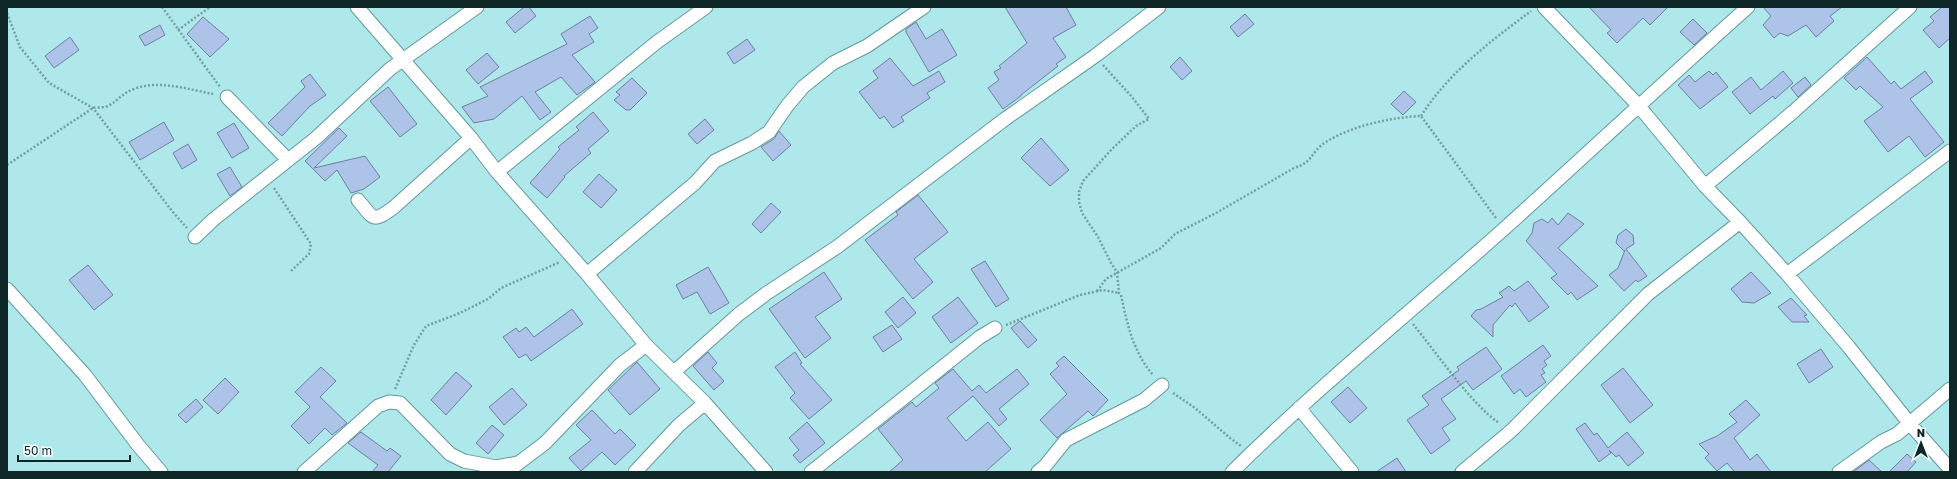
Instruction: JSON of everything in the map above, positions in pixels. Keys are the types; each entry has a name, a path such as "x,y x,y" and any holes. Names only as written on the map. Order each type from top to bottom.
{"street":[{"path":"357,7 471,138 497,172 587,274 646,345 705,403 766,472"},
{"path":"195,237 214,219 316,138 374,82 477,7"},
{"path":"497,172 657,42 706,7"},
{"path":"587,274 695,183 715,161 752,143 769,132 787,106 803,87 833,63 866,46 924,7"},
{"path":"674,372 739,314 767,293 837,247 1005,119 1095,56 1159,7"},
{"path":"1544,7 1638,105 1705,186 1787,274 1848,346 1910,424 1950,469"},
{"path":"1232,472 1299,408 1505,228 1638,105 1748,7"},
{"path":"1705,186 1793,112 1910,7"},
{"path":"227,97 288,160"},
{"path":"358,200 373,217 377,218 381,216 393,208 471,138"},
{"path":"1787,274 1950,151"},
{"path":"1462,472 1511,431 1648,294 1740,222"},
{"path":"7,289 85,375 138,445 161,472"},
{"path":"811,472 980,338 995,328"},
{"path":"508,472 545,443 620,365 646,345"},
{"path":"1038,472 1045,466 1066,440 1144,400 1162,385"},
{"path":"1839,472 1882,442 1897,434 1950,389"},
{"path":"304,472 378,406 389,402 400,403 450,454 464,462 496,467 518,463"},
{"path":"635,472 679,425 705,403"},
{"path":"1299,408 1352,472"}],"path":[{"path":"162,7 227,97"},
{"path":"178,30 210,7"},
{"path":"1421,116 1432,99 1446,82 1502,33 1537,7"},
{"path":"7,13 20,47 49,83 93,108 172,212 195,237"},
{"path":"1095,56 1132,97 1149,119 1136,126 1083,181 1079,192 1079,202 1082,213 1098,237 1117,272 1119,293 1121,294 1138,354 1162,385 1195,408 1230,438 1252,452"},
{"path":"7,164 93,108 108,106 122,94 147,85 160,85 227,97"},
{"path":"1421,116 1505,228"},
{"path":"1097,291 1106,279 1161,248 1175,234 1216,213 1294,168 1303,166 1309,162 1312,154 1325,142 1348,130 1421,116"},
{"path":"267,177 311,244 309,254 291,271"},
{"path":"389,402 414,345 426,326 460,313 488,299 501,288 536,271 572,257"},
{"path":"995,328 1020,320 1080,295 1097,291 1119,293"},
{"path":"1406,314 1469,394 1492,418 1511,431"}],"building":[{"path":"524,7 529,7 536,16 515,33 506,22"},
{"path":"1005,7 1066,7 1076,25 1053,38 1066,57 1056,64 1058,66 1003,109 988,88 999,80 994,72 1001,68 999,66 1027,43"},
{"path":"1589,7 1668,7 1650,25 1643,18 1617,43 1607,33 1611,30"},
{"path":"1763,7 1842,7 1830,16 1834,21 1816,37 1806,25 1788,36 1780,33 1774,38 1763,25 1771,16"},
{"path":"1942,7 1950,7 1950,38 1939,48 1923,30 1934,21 1930,17"},
{"path":"1245,14 1254,24 1238,37 1230,27"},
{"path":"590,16 598,28 589,34 594,42 572,55 595,82 577,95 561,77 535,92 551,112 540,120 522,96 494,119 474,123 462,107 488,96 480,87 567,44 561,34"},
{"path":"203,17 229,39 210,57 187,34"},
{"path":"1693,19 1707,33 1694,45 1680,32"},
{"path":"916,22 926,39 942,29 957,55 929,72 906,32 906,29"},
{"path":"160,25 165,35 145,46 139,36"},
{"path":"70,37 79,50 54,68 45,56"},
{"path":"747,39 755,50 734,64 727,53"},
{"path":"487,53 499,67 478,84 466,70"},
{"path":"1180,57 1192,71 1182,80 1170,67"},
{"path":"1867,57 1891,84 1894,81 1901,89 1925,71 1933,82 1910,99 1944,142 1925,157 1909,136 1888,152 1864,121 1883,107 1860,86 1856,90 1844,78"},
{"path":"890,58 913,86 939,71 945,82 927,93 930,98 901,117 904,121 893,128 884,116 880,119 859,92 878,78 873,71"},
{"path":"1709,71 1713,75 1716,72 1728,87 1700,109 1678,85 1689,75 1695,82"},
{"path":"1783,71 1793,83 1775,99 1773,96 1750,114 1732,92 1751,77 1761,90"},
{"path":"310,74 326,95 310,106 282,136 268,123 305,87 301,81"},
{"path":"1805,77 1811,85 1798,97 1791,88"},
{"path":"632,78 647,93 630,110 626,110 614,100 620,95 616,92"},
{"path":"388,87 417,124 400,137 370,101"},
{"path":"1404,91 1416,102 1403,115 1391,104"},
{"path":"593,112 609,131 588,149 591,153 564,176 565,177 547,198 530,183 560,149 558,147 579,130 576,127"},
{"path":"705,119 714,130 697,144 688,134"},
{"path":"164,122 174,140 140,160 129,142"},
{"path":"234,123 249,148 232,158 217,133"},
{"path":"339,128 347,136 314,168 365,156 380,177 364,189 351,193 337,170 325,181 305,161"},
{"path":"779,131 791,145 773,161 761,147 774,139"},
{"path":"1041,138 1069,170 1050,186 1021,158"},
{"path":"188,144 197,160 182,169 173,153"},
{"path":"230,167 242,187 230,196 217,174"},
{"path":"599,174 617,190 601,208 583,192"},
{"path":"918,195 948,232 914,259 933,282 913,299 865,240 898,215 896,212"},
{"path":"771,203 781,212 761,233 752,224"},
{"path":"1568,213 1584,224 1558,248 1598,286 1577,300 1571,292 1568,295 1551,278 1557,274 1526,241 1532,233 1534,223 1542,219 1548,223 1552,218 1558,225"},
{"path":"1626,229 1633,235 1634,244 1626,249 1647,276 1638,282 1636,280 1624,291 1609,275 1618,268 1625,250 1624,251 1616,243 1618,235"},
{"path":"985,261 1009,299 996,307 971,269"},
{"path":"88,265 113,295 94,310 69,280"},
{"path":"708,267 729,303 710,314 697,292 683,299 676,285"},
{"path":"824,272 842,299 815,317 831,338 805,358 769,309"},
{"path":"1751,272 1771,293 1754,303 1742,302 1731,289"},
{"path":"1528,281 1549,307 1529,322 1515,303 1512,307 1510,305 1493,325 1493,337 1471,316 1476,310 1481,309 1503,297 1499,293 1509,286 1514,291"},
{"path":"903,297 916,313 898,328 885,312"},
{"path":"958,297 978,323 951,343 932,317"},
{"path":"1791,298 1807,315 1804,316 1809,322 1792,322 1778,307"},
{"path":"572,309 583,324 531,361 526,354 519,358 503,337 516,328 519,332 526,327 534,337"},
{"path":"1020,321 1037,340 1028,348 1011,328"},
{"path":"892,325 902,339 883,352 873,337"},
{"path":"1543,345 1551,356 1544,361 1547,365 1542,369 1545,373 1541,375 1546,382 1526,397 1520,389 1514,394 1501,376"},
{"path":"1486,347 1502,369 1473,390 1466,381 1441,399 1456,419 1442,428 1450,440 1431,454 1407,420 1429,405 1422,396 1459,370 1457,367"},
{"path":"1821,349 1833,367 1809,383 1797,364"},
{"path":"708,352 717,363 712,368 724,381 714,390 693,366"},
{"path":"795,352 802,363 800,364 832,400 809,419 790,398 795,393 775,367"},
{"path":"1064,356 1108,400 1093,416 1088,411 1057,438 1040,420 1067,394 1050,374 1059,366 1056,363"},
{"path":"637,362 660,389 630,415 608,390"},
{"path":"321,367 336,381 320,397 347,423 332,435 325,428 309,444 291,426 310,407 295,392"},
{"path":"1623,368 1653,405 1630,423 1601,385"},
{"path":"953,369 972,391 979,385 986,393 1017,369 1029,384 999,409 1007,419 999,426 973,396 947,418 966,441 988,422 1011,449 985,472 889,472 903,460 878,429 912,402 916,407 939,388 935,383"},
{"path":"456,372 472,386 446,415 431,400"},
{"path":"225,378 239,392 218,414 203,400"},
{"path":"1348,387 1367,408 1350,423 1331,402"},
{"path":"512,388 527,405 504,425 489,407"},
{"path":"196,399 203,407 186,423 178,415"},
{"path":"1746,400 1760,415 1734,438 1750,460 1757,454 1771,472 1733,472 1734,471 1727,463 1717,471 1705,458 1709,454 1699,444 1717,436 1737,422 1729,414"},
{"path":"592,410 615,434 620,429 636,445 615,465 602,452 581,471 569,458 591,440 576,425"},
{"path":"807,422 825,443 800,463 793,455 799,450 789,438"},
{"path":"1585,423 1594,435 1597,433 1608,448 1627,432 1644,453 1628,466 1619,455 1616,457 1609,450 1611,453 1599,462 1576,429"},
{"path":"492,425 504,435 488,454 476,443"},
{"path":"361,432 387,451 390,448 401,456 388,472 372,472 378,465 348,443"},
{"path":"1907,454 1916,462 1907,472 1889,472"},
{"path":"1397,458 1406,472 1376,472"},
{"path":"1869,460 1882,472 1853,472"}]}
